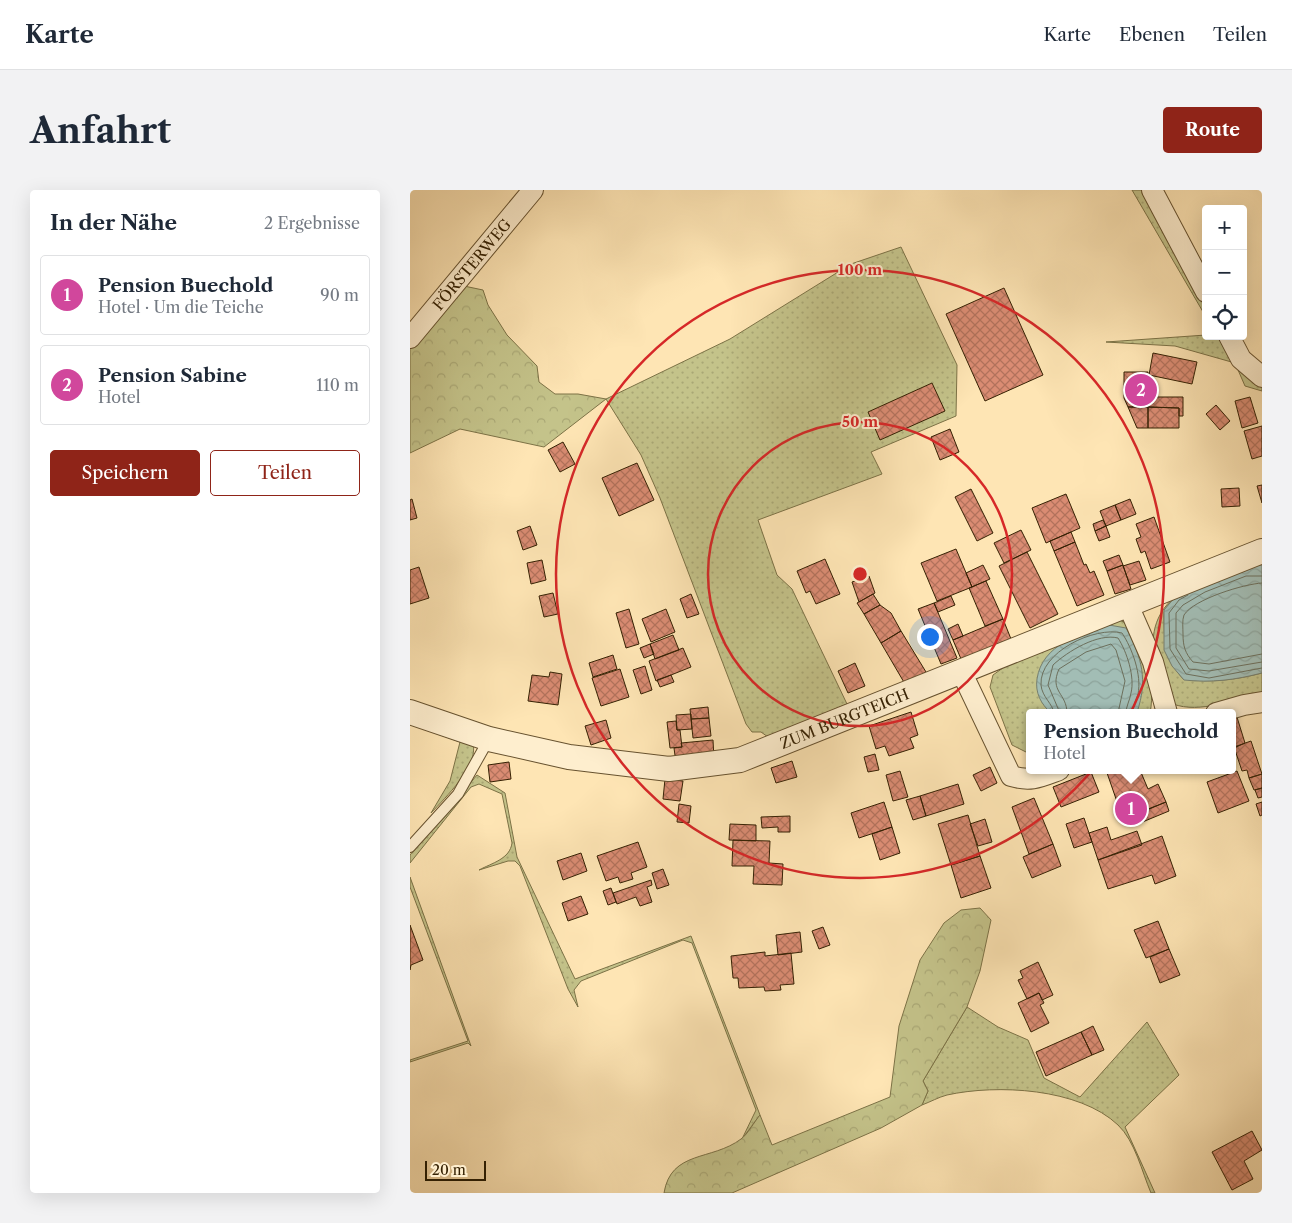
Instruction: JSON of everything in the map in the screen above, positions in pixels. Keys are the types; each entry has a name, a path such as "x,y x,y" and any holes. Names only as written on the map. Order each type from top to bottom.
{"street":[{"name":"FÖRSTERWEG","path":"410,338 533,190"},
{"path":"1152,190 1202,284"},
{"path":"1231,340 1241,359 1262,377"},
{"name":"ZUM BURGTEICH","path":"410,712 489,739 569,757 669,769 706,766 740,760 1262,551"},
{"path":"1128,605 1153,662 1166,709"},
{"path":"961,671 1011,776 1022,780 1036,779 1049,774"},
{"path":"1230,709 1262,702"}],"lane":[{"path":"410,847 458,794 489,739"}],"green space":[{"path":"1132,190 1142,190 1202,295 1202,310"},
{"path":"901,247 957,365 956,416 871,452 882,474 758,520 777,575 792,589 847,704 768,737 761,732 752,732 746,724 660,498 641,455 606,399 730,339 851,264"},
{"path":"464,286 483,290 488,305 507,335 537,366 539,382 555,394 578,394 606,399 544,447 460,429 410,453 410,342"},
{"path":"1202,335 1202,340 1228,340 1262,384 1262,391 1245,386 1235,363 1175,346 1106,342"},
{"path":"1251,560 1262,560 1262,565 1223,572 1184,591 1201,580"},
{"path":"1181,592 1166,608 1164,617 1167,654 1183,679 1223,680 1262,673 1262,694 1206,707 1183,707 1173,704 1153,646 1155,627 1162,611 1172,599"},
{"path":"1112,617 1126,623 1146,666 1151,689 1151,709 1026,709 1026,752 1012,745 990,687 993,675 1007,665"},
{"path":"410,724 473,744 471,762 460,781 431,813 450,781 460,742"},
{"path":"477,775 505,793 517,857 575,979 691,936 760,1115 742,1139 756,1110 692,943 683,940 581,981 574,990 578,1007 568,989 520,866 515,861 508,861 479,870 504,857 511,848 512,843 502,794 479,784 471,787 410,863 410,855"},
{"path":"410,877 471,1046 468,1043 410,1062 410,1060 468,1041 410,887"},
{"path":"980,908 991,920 980,971 967,1007 923,1081 928,1091 922,1105 881,1128 732,1193 664,1193 668,1179 675,1170 694,1158 718,1151 741,1139 760,1115 772,1145 890,1097 899,1026 920,960 944,923 961,910"},
{"path":"967,1007 998,1027 1028,1040 1044,1078 1080,1097 1147,1022 1179,1075 1125,1127 1155,1193 1151,1193 1138,1157 1124,1132 1102,1113 1082,1103 1060,1096 1037,1092 989,1090 947,1095 922,1105 928,1091 923,1081"}],"water":[{"path":"1244,565 1262,565 1262,673 1223,680 1184,680 1172,666 1164,650 1164,610 1176,596"},
{"path":"1109,625 1126,628 1136,649 1142,669 1142,690 1138,709 1047,709 1044,706 1037,689 1040,667 1046,657 1064,642"}],"building":[{"path":"1004,288 1043,375 985,401 946,314"},
{"path":"1153,353 1197,362 1192,384 1149,375"},
{"path":"1124,372 1148,372 1148,407 1128,407 1124,398"},
{"path":"932,383 945,411 880,440 868,412"},
{"path":"1148,397 1183,397 1183,416 1179,416 1179,408 1148,407"},
{"path":"1250,397 1258,423 1242,428 1235,401"},
{"path":"1216,405 1230,421 1220,430 1206,414"},
{"path":"1128,407 1148,407 1148,428 1137,428"},
{"path":"1148,407 1179,408 1179,428 1148,428"},
{"path":"1262,426 1262,456 1252,459 1244,431"},
{"path":"950,429 959,452 940,460 931,437"},
{"path":"563,442 575,464 560,472 548,450"},
{"path":"637,463 654,500 619,516 602,478"},
{"path":"1262,485 1262,503 1257,486"},
{"path":"1239,488 1240,506 1222,507 1221,489"},
{"path":"971,489 993,533 977,541 955,497"},
{"path":"1066,494 1080,528 1046,543 1032,508"},
{"path":"412,499 417,518 410,520 410,500"},
{"path":"1130,499 1136,514 1121,520 1115,505"},
{"path":"1115,505 1121,520 1106,526 1100,511"},
{"path":"1154,517 1170,562 1151,569 1145,551 1141,553 1136,539 1141,537 1136,524"},
{"path":"1103,520 1106,526 1095,531 1093,524"},
{"path":"530,526 537,545 523,550 517,531"},
{"path":"1106,526 1110,537 1099,541 1095,531"},
{"path":"1021,530 1031,550 1004,563 994,543"},
{"path":"1071,532 1075,542 1054,551 1050,541"},
{"path":"1075,542 1084,565 1086,564 1090,573 1094,571 1104,595 1077,606 1054,551"},
{"path":"956,549 972,587 937,601 921,563"},
{"path":"1027,552 1058,614 1030,628 999,566"},
{"path":"1119,555 1123,565 1107,571 1103,561"},
{"path":"825,559 840,594 816,604 810,591 806,593 797,571"},
{"path":"542,560 546,580 531,584 527,563"},
{"path":"1139,561 1146,580 1130,585 1123,566"},
{"path":"983,565 990,579 972,587 966,573"},
{"path":"1123,565 1131,589 1115,594 1107,571"},
{"path":"419,567 429,598 410,604 410,570"},
{"path":"869,576 875,593 859,602 852,582"},
{"path":"986,581 1003,619 985,626 969,588"},
{"path":"553,593 558,614 544,617 539,596"},
{"path":"691,594 699,614 687,618 680,599"},
{"path":"873,594 880,605 864,614 857,603"},
{"path":"951,596 955,605 938,612 934,603"},
{"path":"934,603 957,658 941,664 918,609"},
{"path":"880,605 891,613 901,631 881,643 864,614"},
{"path":"629,609 639,644 626,648 616,613"},
{"path":"666,609 675,632 651,642 642,619"},
{"path":"1003,619 1011,639 961,659 953,640"},
{"path":"958,624 963,636 953,640 948,629"},
{"path":"901,631 926,672 905,684 881,643"},
{"path":"673,635 679,650 655,659 650,644"},
{"path":"650,644 654,654 644,658 640,648"},
{"path":"683,648 691,667 656,681 649,661"},
{"path":"613,655 617,669 593,677 589,663"},
{"path":"855,663 865,686 848,693 838,671"},
{"path":"645,666 652,690 641,694 633,670"},
{"path":"620,669 629,697 601,706 592,678"},
{"path":"550,672 562,674 558,705 528,701 532,675 549,677"},
{"path":"671,675 674,682 660,687 657,680"},
{"path":"708,707 709,718 691,719 690,709"},
{"path":"911,712 918,735 910,738 914,748 889,756 885,746 876,749 869,726"},
{"path":"691,714 692,729 677,730 676,715"},
{"path":"1236,714 1245,743 1236,747"},
{"path":"709,718 711,736 693,738 691,719"},
{"path":"606,720 611,738 591,745 585,726"},
{"path":"676,721 677,730 680,730 682,747 670,748 667,722"},
{"path":"713,740 714,759 676,763 674,748 682,747 681,743"},
{"path":"1251,741 1262,774 1249,778 1247,770 1242,771 1236,753 1236,746"},
{"path":"875,754 879,770 868,772 864,757"},
{"path":"792,761 797,777 776,783 771,768"},
{"path":"509,762 511,779 490,782 488,765"},
{"path":"990,767 997,783 981,791 973,775"},
{"path":"900,771 908,797 893,801 886,775"},
{"path":"1236,771 1249,801 1218,813 1207,782 1229,774 1236,774"},
{"path":"1086,774 1092,774 1099,792 1061,807 1053,787"},
{"path":"1107,774 1142,774 1148,789 1158,784 1166,802 1123,819"},
{"path":"1262,774 1262,788 1254,790 1249,778"},
{"path":"665,779 683,781 680,801 663,799"},
{"path":"958,784 964,804 926,816 920,796"},
{"path":"1262,788 1262,797 1258,798 1255,790"},
{"path":"920,796 926,816 913,820 906,800"},
{"path":"1034,798 1053,844 1029,854 1012,807"},
{"path":"884,802 892,827 859,838 851,813"},
{"path":"1166,802 1169,811 1140,823 1137,814"},
{"path":"1262,802 1262,815 1260,816 1256,804"},
{"path":"679,804 691,806 689,823 677,822"},
{"path":"968,815 980,856 951,865 938,824"},
{"path":"790,816 790,832 778,832 778,827 762,828 761,817"},
{"path":"1084,818 1092,842 1074,848 1066,824"},
{"path":"985,819 992,842 978,846 970,824"},
{"path":"730,824 756,825 756,841 729,840"},
{"path":"892,827 900,853 880,860 872,834"},
{"path":"1107,827 1111,840 1137,831 1142,845 1098,860 1089,833"},
{"path":"1162,836 1176,876 1155,884 1152,875 1108,889 1098,860"},
{"path":"733,840 770,841 769,863 783,864 782,885 753,884 754,866 732,866"},
{"path":"638,842 647,867 631,873 633,879 620,883 618,877 606,881 597,856"},
{"path":"1053,844 1061,866 1032,878 1023,857"},
{"path":"581,853 587,871 563,880 557,861"},
{"path":"980,856 991,888 961,898 951,865"},
{"path":"663,869 669,885 657,889 652,873"},
{"path":"651,880 652,885 647,887 652,902 640,906 636,897 617,904 613,893"},
{"path":"611,888 616,902 608,905 603,891"},
{"path":"581,896 588,914 568,921 562,903"},
{"path":"1158,921 1169,949 1146,958 1134,930"},
{"path":"410,925 423,960 411,965 410,970"},
{"path":"823,927 830,945 819,949 812,931"},
{"path":"800,932 802,952 778,955 776,935"},
{"path":"1169,949 1180,975 1160,983 1150,957"},
{"path":"765,952 765,956 791,953 794,984 780,985 781,990 765,991 764,987 739,988 738,978 733,978 731,956"},
{"path":"1038,962 1053,995 1042,1000 1039,993 1027,999 1018,980 1023,978 1020,971"},
{"path":"1039,993 1044,1003 1040,1005 1049,1023 1031,1032 1018,1003"},
{"path":"1093,1026 1104,1050 1092,1055 1081,1032"},
{"path":"1081,1032 1092,1055 1046,1076 1036,1052"},
{"path":"1252,1131 1262,1150 1244,1161 1253,1179 1232,1190 1212,1152"}],"place":[{"name":"Pension Sabine","path":"1141,390"},
{"name":"Pension Buechold","path":"1131,809"}]}
